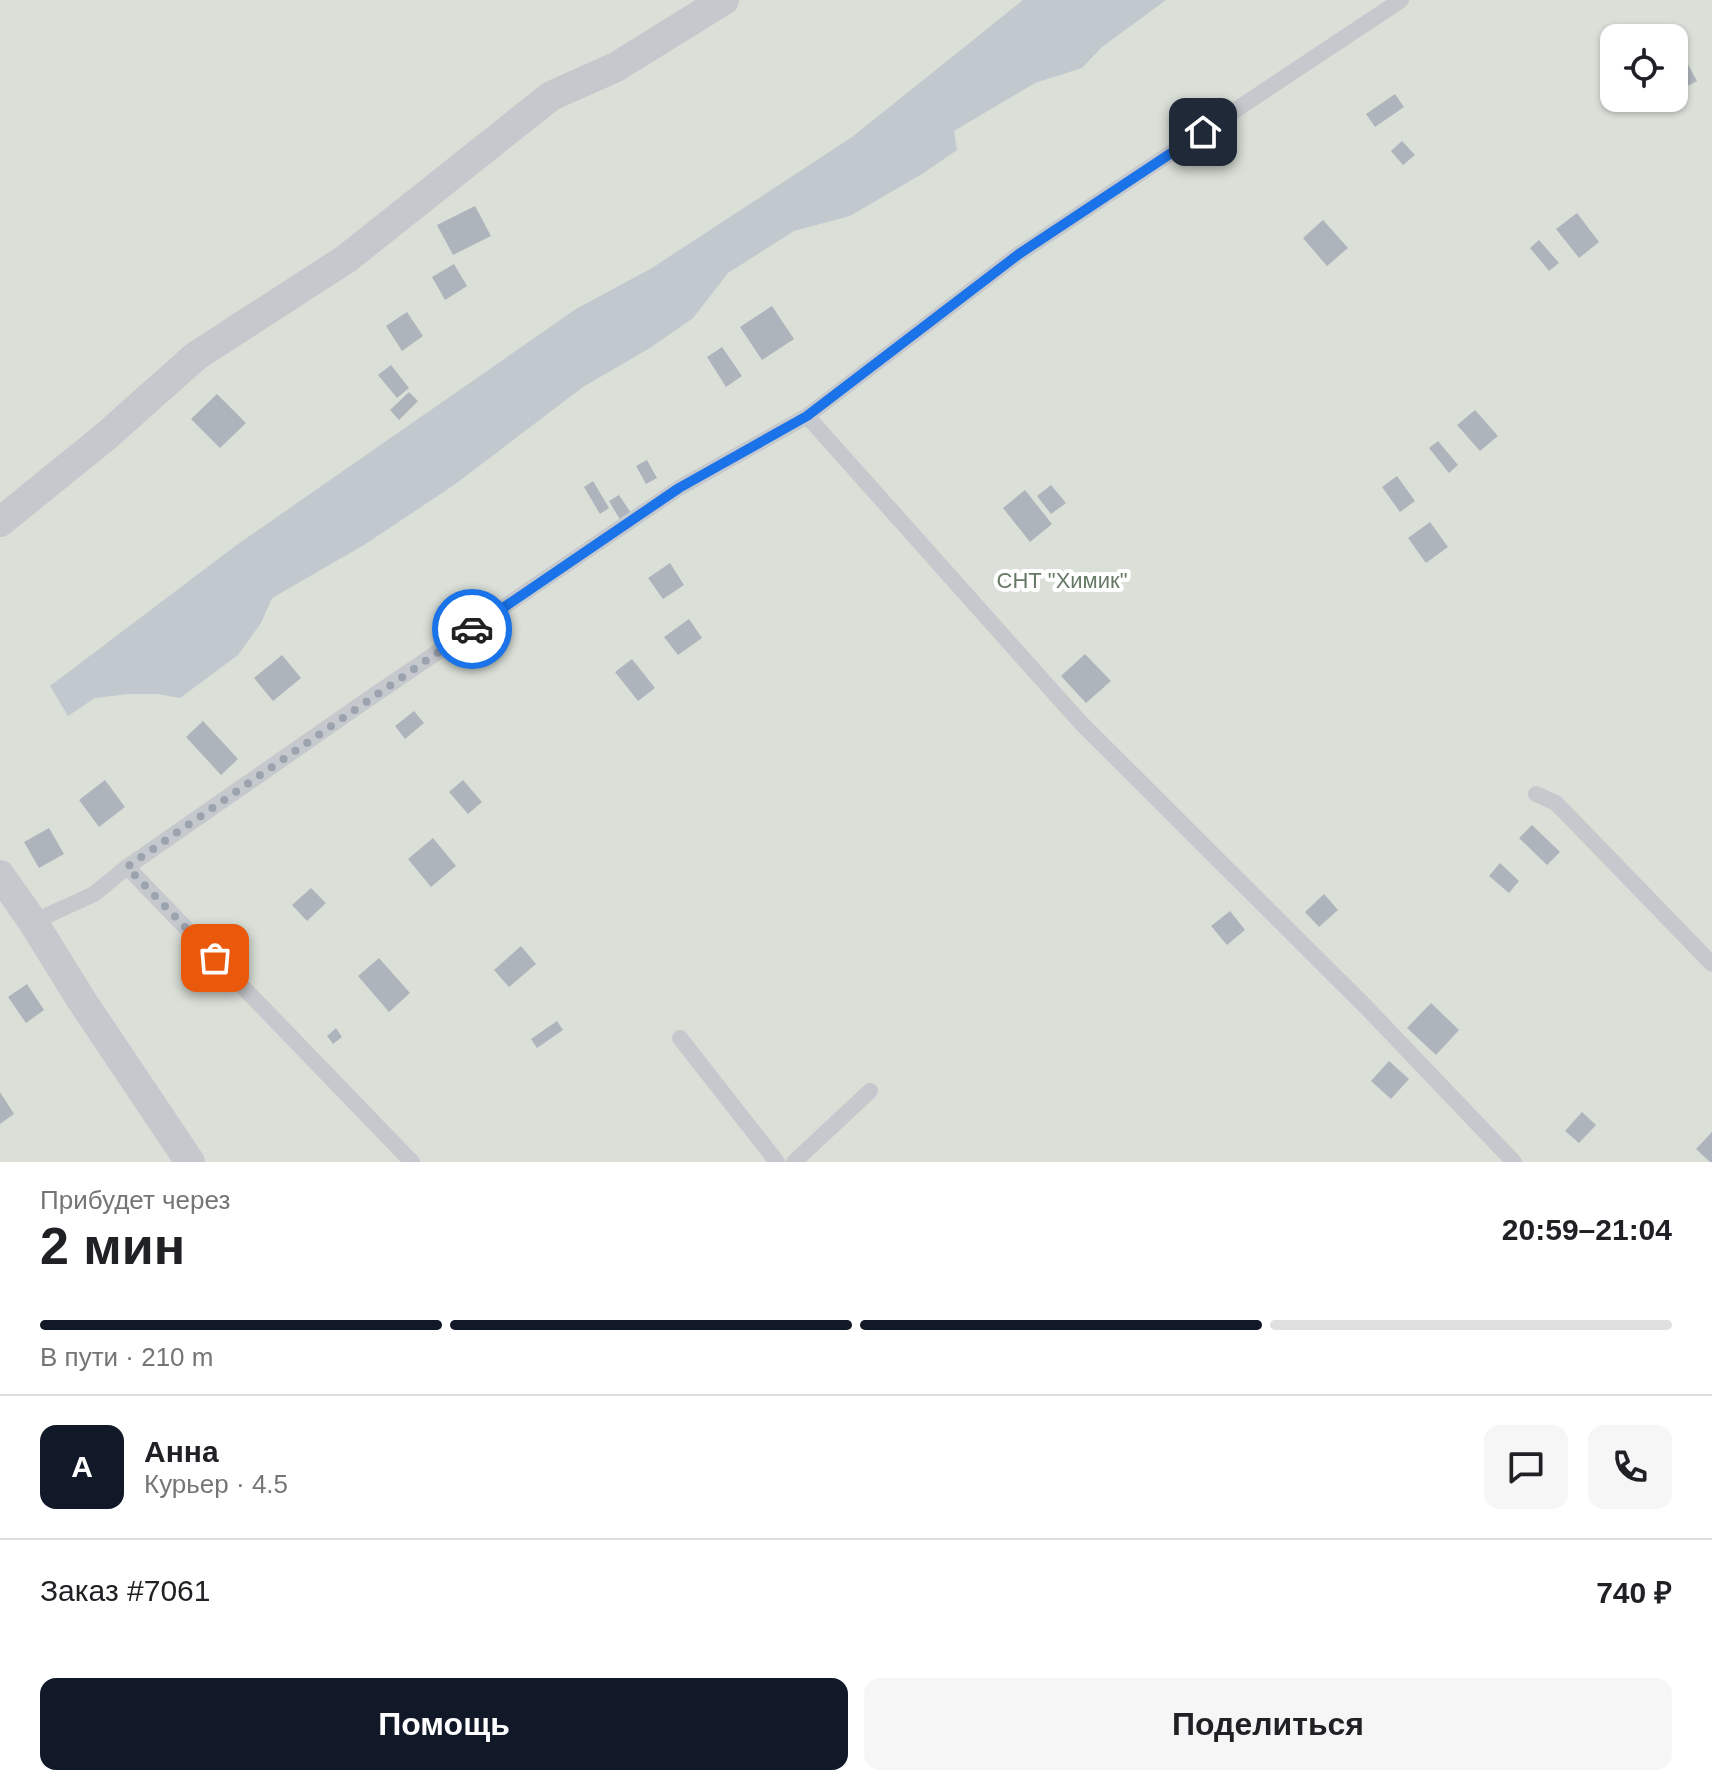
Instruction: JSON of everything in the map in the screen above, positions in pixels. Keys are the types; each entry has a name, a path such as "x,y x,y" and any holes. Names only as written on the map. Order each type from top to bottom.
{"street":[{"path":"0,522 105,437 196,356 346,259 551,96 616,67 724,0"},
{"path":"0,875 190,1162"}],"lane":[{"path":"33,922 94,894 127,867 380,691 679,488 807,416 1019,254 1401,0"},
{"path":"807,416 1081,723 1367,1008 1514,1162"},
{"path":"1536,794 1556,803 1712,964"},
{"path":"127,867 412,1162"},
{"path":"680,1038 777,1162"},
{"path":"794,1162 870,1091"}],"green space":[{"name":"СНТ \"Химик\"","path":"0,0 1712,0 1712,1162 0,1162"}],"shaded area":[{"path":"1023,0 1166,0 1102,47 1082,68 1035,83 954,131 957,150 922,174 850,216 794,231 728,273 693,318 650,348 583,387 454,485 364,545 272,598 261,623 238,655 180,698 129,694 95,698 68,716 50,686 238,544 576,309 652,268 852,137"}],"building":[{"path":"1688,65 1697,81 1688,86"},
{"path":"1395,94 1404,107 1375,127 1366,114"},
{"path":"1402,141 1415,155 1403,165 1391,151"},
{"path":"475,206 491,236 453,255 437,225"},
{"path":"1577,213 1599,242 1579,258 1556,229"},
{"path":"1323,220 1348,248 1327,266 1303,238"},
{"path":"1539,240 1559,263 1549,271 1530,248"},
{"path":"454,264 467,286 445,300 432,277"},
{"path":"772,306 794,339 762,360 740,327"},
{"path":"407,312 423,336 402,351 386,326"},
{"path":"722,347 742,376 726,387 707,357"},
{"path":"391,365 409,388 397,398 378,375"},
{"path":"409,392 418,401 399,420 390,410"},
{"path":"217,394 246,423 220,448 191,419"},
{"path":"1475,410 1498,436 1480,451 1457,425"},
{"path":"1438,441 1458,465 1449,473 1429,448"},
{"path":"647,460 657,478 646,484 636,466"},
{"path":"1397,476 1415,501 1400,512 1382,487"},
{"path":"593,481 609,508 600,514 584,487"},
{"path":"1051,485 1066,503 1051,514 1037,496"},
{"path":"1025,490 1052,524 1030,542 1003,508"},
{"path":"619,495 633,516 622,523 609,501"},
{"path":"1430,522 1448,547 1426,563 1408,538"},
{"path":"670,563 684,585 663,599 648,578"},
{"path":"689,619 702,638 678,655 664,637"},
{"path":"1085,654 1111,681 1086,703 1061,676"},
{"path":"282,655 301,678 273,701 254,678"},
{"path":"632,659 655,688 638,701 615,672"},
{"path":"414,711 424,723 405,739 395,726"},
{"path":"203,721 238,759 221,775 186,737"},
{"path":"105,780 125,807 99,827 79,800"},
{"path":"463,780 482,802 468,814 449,792"},
{"path":"1532,825 1560,852 1547,865 1519,838"},
{"path":"49,828 64,854 39,868 24,842"},
{"path":"433,838 456,866 431,887 408,859"},
{"path":"1500,863 1519,881 1509,893 1489,876"},
{"path":"311,888 326,903 307,921 292,905"},
{"path":"1324,894 1338,910 1319,927 1305,912"},
{"path":"1230,911 1245,930 1227,945 1211,926"},
{"path":"521,946 536,964 509,987 494,970"},
{"path":"379,958 410,993 389,1012 358,976"},
{"path":"27,984 44,1010 26,1023 8,997"},
{"path":"1431,1003 1459,1030 1436,1055 1407,1028"},
{"path":"557,1021 563,1030 537,1048 531,1039"},
{"path":"336,1028 342,1037 333,1044 327,1036"},
{"path":"1389,1061 1409,1079 1391,1099 1371,1081"},
{"path":"0,1092 14,1114 0,1124"},
{"path":"1582,1112 1596,1125 1579,1143 1565,1131"},
{"path":"1712,1132 1712,1162 1710,1162 1696,1149"}],"way so far":[{"path":"215,958 127,867 472,629"}],"route":[{"path":"472,629 679,488 807,416 1019,254 1203,132"}]}
